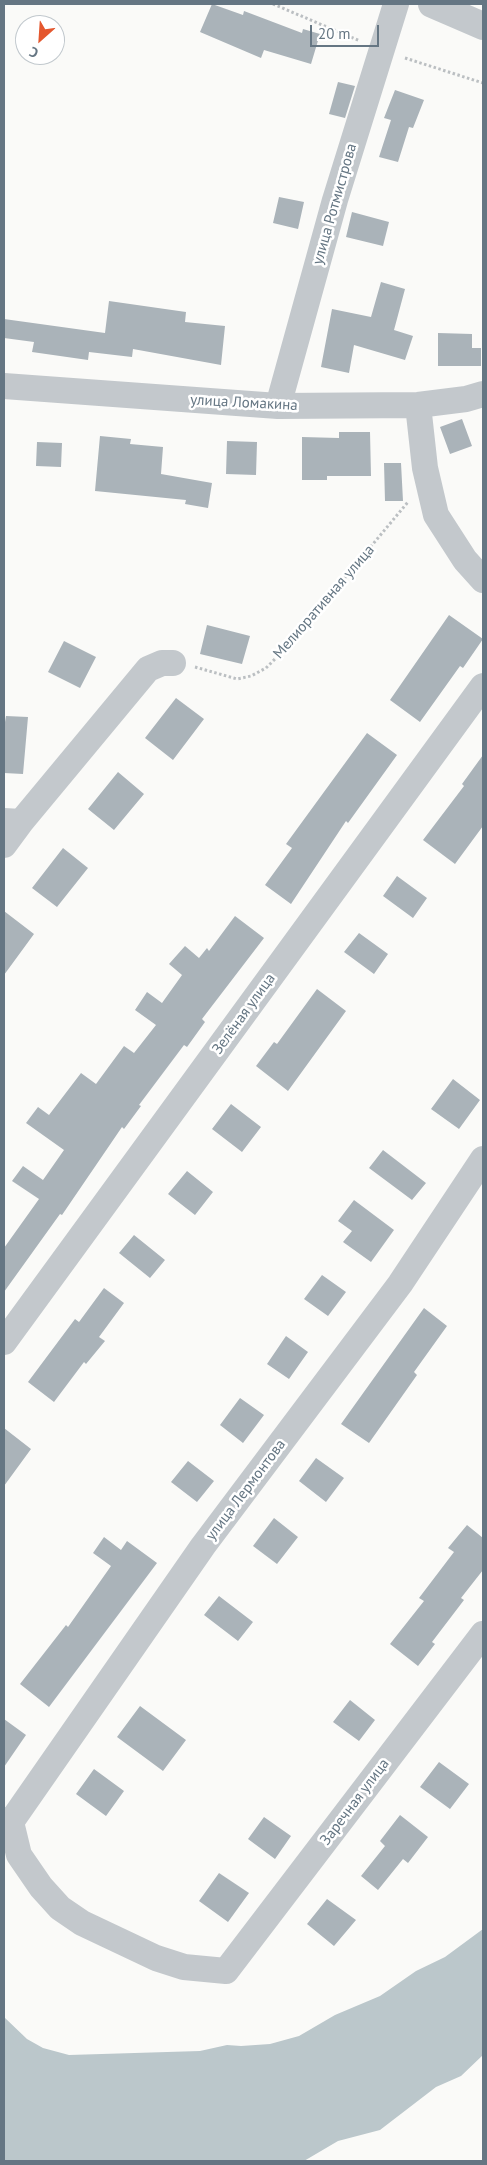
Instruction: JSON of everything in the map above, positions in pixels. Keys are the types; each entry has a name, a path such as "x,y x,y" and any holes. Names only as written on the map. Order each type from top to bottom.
{"street":[{"name":"улица Ротмистрова","path":"278,406 335,200 396,4"},
{"path":"432,4 483,26"},
{"name":"улица Ломакина","path":"4,386 278,406 418,405 466,399 483,394"},
{"path":"418,405 425,468 436,515 465,560 483,580"},
{"path":"4,845 12,821 148,669 162,663 173,663"},
{"name":"Зелёная улица","path":"4,1342 483,686"},
{"name":"улица Лермонтова","path":"8,1821 204,1546 400,1284 483,1159"},
{"name":"Заречная улица","path":"8,1821 20,1854 41,1887 60,1908 82,1923 156,1958 184,1967 226,1971 483,1634"}],"path":[{"name":"Мелиоративная улица","path":"173,663 237,678 251,676 266,668 287,647 358,564 413,495"}],"shaded area":[{"path":"483,1929 483,2055 461,2076 436,2087 380,2130 338,2141 304,2161 4,2161 4,2017 27,2039 43,2048 69,2055 200,2051 227,2045 270,2044 299,2036 335,2015 380,1996 416,1971 445,1957"}],"building":[{"path":"212,4 243,15 244,11 302,33 303,29 320,34 311,64 264,50 261,58 200,32"},
{"path":"338,82 355,86 345,118 329,114"},
{"path":"395,90 424,100 413,128 409,127 398,162 379,157 391,120 384,118"},
{"path":"279,197 304,202 298,229 273,223"},
{"path":"352,212 389,222 383,246 346,237"},
{"path":"381,282 405,289 394,330 413,336 405,360 354,345 349,373 321,367 332,309 371,317"},
{"path":"109,301 186,312 185,322 225,326 221,365 133,349 132,357 89,352 88,360 32,352 34,342 4,338 4,319 105,333"},
{"path":"438,333 472,334 472,348 481,348 481,366 438,366"},
{"path":"462,419 472,446 450,454 440,427"},
{"path":"339,432 370,432 371,476 327,476 327,480 302,480 302,437 339,438"},
{"path":"100,436 131,439 130,444 163,447 161,474 212,483 208,508 185,504 186,500 95,491"},
{"path":"227,441 257,442 256,475 226,474"},
{"path":"37,442 62,443 61,467 36,466"},
{"path":"384,463 401,463 403,501 385,501"},
{"path":"449,615 483,639 463,668 460,666 420,722 390,700"},
{"path":"207,625 250,636 242,664 200,654"},
{"path":"64,641 96,657 80,688 48,672"},
{"path":"176,698 204,719 173,760 145,738"},
{"path":"6,716 28,717 23,774 4,773 4,728"},
{"path":"367,733 397,755 348,823 346,821 291,904 265,885 292,848 286,844"},
{"path":"483,755 483,826 455,864 423,840 464,786 462,784"},
{"path":"118,772 144,794 114,830 88,809"},
{"path":"63,848 88,868 57,907 32,888"},
{"path":"397,876 427,898 413,918 383,896"},
{"path":"4,911 34,934 4,975"},
{"path":"235,916 264,938 202,1019 205,1022 187,1047 184,1045 139,1105 141,1106 124,1129 122,1127 62,1215 60,1214 4,1292 4,1248 39,1199 12,1181 23,1166 43,1180 64,1150 26,1123 38,1107 49,1115 81,1073 96,1084 124,1046 134,1053 156,1025 135,1010 147,992 162,1003 182,975 169,964 185,946 199,958 207,948 209,951"},
{"path":"359,933 388,954 374,974 344,952"},
{"path":"317,989 346,1011 288,1091 256,1066 274,1042 277,1044"},
{"path":"453,1079 480,1100 459,1129 431,1109"},
{"path":"231,1104 261,1127 242,1152 212,1129"},
{"path":"383,1150 426,1183 412,1200 369,1168"},
{"path":"187,1171 213,1192 195,1215 168,1194"},
{"path":"354,1200 394,1230 371,1262 343,1242 352,1231 338,1221"},
{"path":"134,1235 165,1260 150,1278 119,1253"},
{"path":"322,1275 346,1292 328,1316 304,1299"},
{"path":"104,1288 124,1303 99,1337 105,1341 86,1364 84,1362 54,1402 28,1382 75,1319 79,1322"},
{"path":"424,1308 447,1326 414,1372 417,1375 369,1443 341,1424"},
{"path":"286,1336 308,1352 289,1379 267,1364"},
{"path":"240,1398 264,1415 243,1443 220,1425"},
{"path":"4,1428 31,1449 4,1486"},
{"path":"316,1458 344,1478 326,1502 299,1481"},
{"path":"188,1461 214,1481 197,1502 171,1482"},
{"path":"274,1518 298,1537 277,1564 253,1546"},
{"path":"467,1525 483,1538 483,1570 461,1598 464,1600 432,1642 435,1644 418,1666 390,1644 424,1601 419,1598 454,1552 448,1548"},
{"path":"104,1537 121,1550 127,1541 157,1563 49,1707 20,1684 66,1625 68,1627 111,1566 93,1553"},
{"path":"219,1596 253,1622 238,1641 204,1615"},
{"path":"350,1700 375,1720 359,1741 333,1722"},
{"path":"140,1706 186,1740 163,1771 117,1737"},
{"path":"4,1719 26,1735 4,1767"},
{"path":"439,1762 469,1784 450,1809 420,1787"},
{"path":"94,1769 124,1791 106,1816 76,1794"},
{"path":"400,1815 428,1837 408,1863 403,1859 378,1890 361,1876 385,1846 380,1841"},
{"path":"264,1817 291,1836 275,1859 248,1839"},
{"path":"219,1873 249,1893 228,1922 199,1901"},
{"path":"327,1899 356,1920 334,1946 307,1924"}]}
